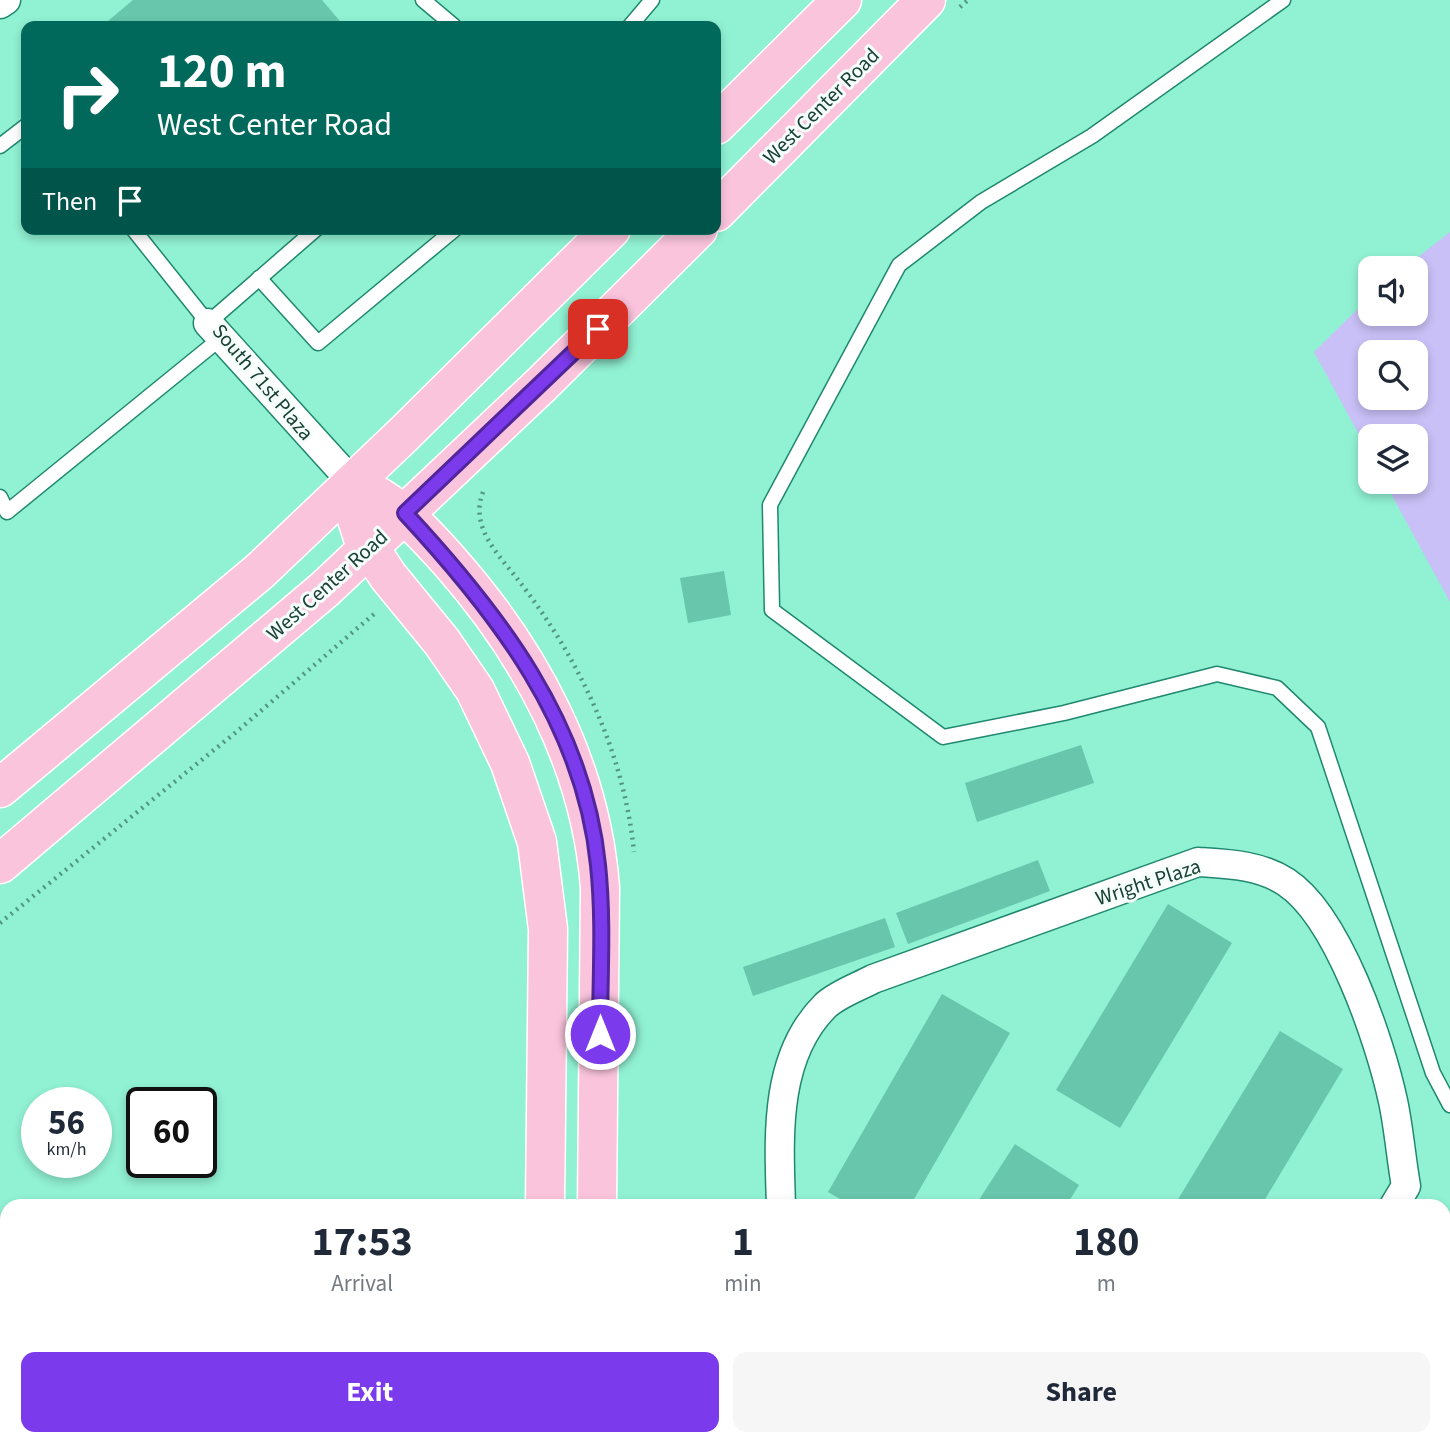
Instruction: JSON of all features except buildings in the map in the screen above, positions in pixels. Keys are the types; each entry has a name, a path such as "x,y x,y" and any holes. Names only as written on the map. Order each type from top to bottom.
{"main road":[{"path":"721,120 842,0"},
{"name":"West Center Road","path":"721,207 926,0"},
{"path":"0,788 260,571 605,235"},
{"name":"West Center Road","path":"0,864 260,646 369,549 692,235"},
{"path":"353,483 380,495 405,513 507,632 539,687 571,759 592,823 600,888 597,1199"},
{"path":"353,483 356,516 369,549 459,665 488,714 517,779 537,842 548,929 545,1199"}],"street":[{"path":"0,4 6,0"},
{"name":"South 71st Plaza","path":"214,331 353,483"},
{"name":"Wright Plaza","path":"781,1199 780,1111 789,1069 807,1028 827,1004 873,979 1198,862 1242,864 1289,884 1315,909 1331,933 1369,1023 1391,1093 1406,1186 1398,1199"}],"lane":[{"path":"424,0 448,21"},
{"path":"634,21 652,0"},
{"path":"1283,0 1093,136 981,202 899,265 770,505 772,610 943,737 1064,713 1217,674 1277,688 1318,727 1433,1073 1450,1105"},
{"path":"0,146 21,129"},
{"path":"0,497 7,512 214,331 138,235"},
{"name":"South 71st Plaza","path":"214,331 260,278 309,235"},
{"path":"260,278 318,343 447,235"}],"path":[{"path":"442,553 479,521"},
{"path":"0,923 235,733 399,591"}],"shaded area":[{"path":"1450,232 1450,602 1391,494 1428,494 1428,424 1358,424 1358,433 1314,352 1358,309 1358,326 1428,326 1428,256 1419,256"}],"route":[{"path":"598,329 405,513 471,586 507,632 539,687 571,759 592,823 598,864 600,1034"}]}
